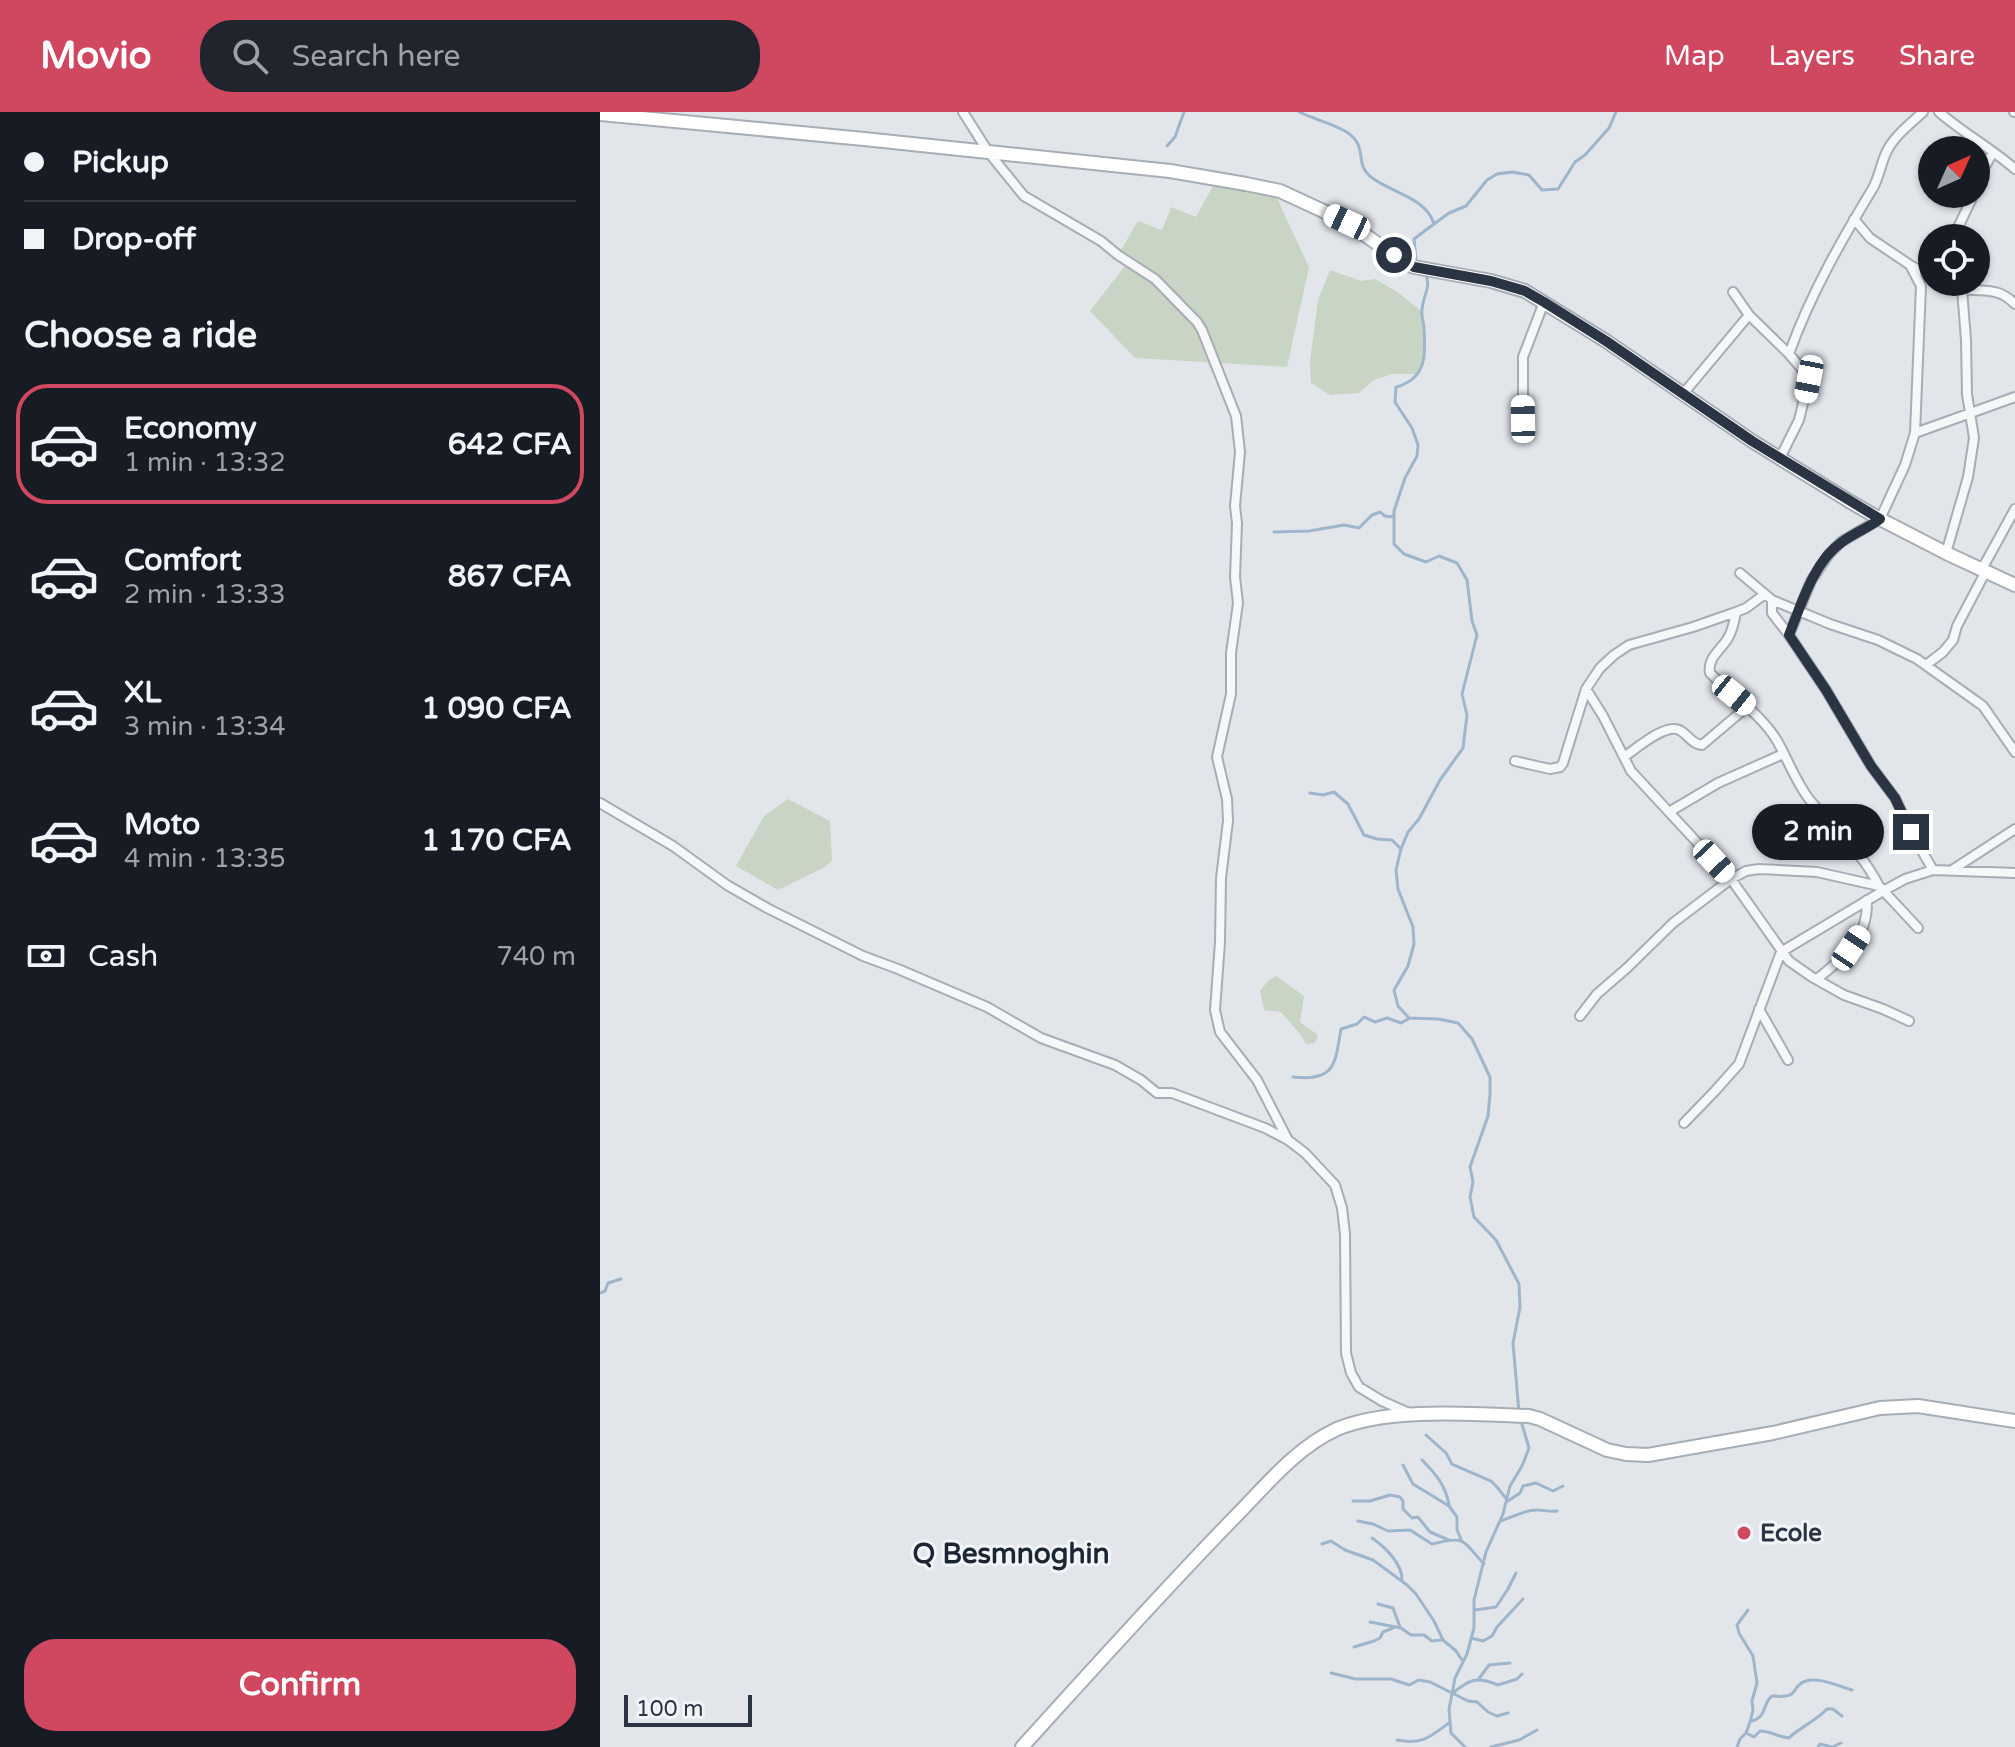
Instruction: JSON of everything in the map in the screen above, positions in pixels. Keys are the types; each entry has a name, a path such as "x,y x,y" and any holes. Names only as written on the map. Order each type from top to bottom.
{"street":[{"path":"963,112 989,153 1024,196 1101,241 1155,279 1197,322 1236,416 1240,452 1235,506 1238,603 1231,653 1231,694 1217,757 1227,799 1228,821 1221,878 1215,1010 1220,1032 1257,1080 1288,1140"},
{"path":"1789,354 1815,292 1875,184 1888,149 1923,112"},
{"path":"1939,112 2015,169"},
{"path":"600,114 1170,171 1280,191 1347,222 1414,267 1525,291 1606,341 1780,458 1880,519 2015,585"},
{"path":"1990,158 1993,152"},
{"path":"1854,219 1870,238 1918,269"},
{"path":"1910,265 1918,280"},
{"path":"1990,290 2004,294 2015,304"},
{"path":"1733,292 1749,315 1789,354 1809,379 1799,420 1780,458"},
{"path":"1789,635 1811,581 1829,554 1841,542 1880,519 1905,465 1915,433 1921,296"},
{"path":"1946,553 1968,477 1974,438 1967,394 1963,296"},
{"path":"1523,419 1523,357 1544,302"},
{"path":"1683,394 1749,315"},
{"path":"1915,433 2015,397"},
{"path":"1926,665 1953,640 2015,509"},
{"path":"1740,573 1768,597 1899,648 1926,665 1983,706 2015,752"},
{"path":"1515,761 1550,769 1560,767 1586,689 1600,668 1621,649 1736,612 1768,597"},
{"path":"1768,597 1772,613 1895,798 1933,870"},
{"path":"1736,612 1731,634 1708,667 1710,673 1748,706 1776,739 1808,797 1851,843 1881,889 1918,928"},
{"path":"1586,689 1631,771 1731,879 1789,961 1844,995 1909,1021"},
{"path":"1624,757 1670,728 1680,729 1696,745 1702,745 1748,706"},
{"path":"1669,812 1718,783 1783,754"},
{"path":"600,803 673,846 727,885 806,928 873,960 987,1007 1041,1038 1115,1065 1157,1093 1172,1093 1265,1128 1288,1140 1335,1185 1342,1208 1346,1353 1351,1373 1359,1387 1411,1414"},
{"path":"1951,871 2015,829"},
{"path":"1684,1123 1739,1064 1781,952 1881,889 1905,879 1933,870 2015,873"},
{"path":"1580,1016 1597,994 1673,923 1746,871 1817,872 1881,889"},
{"path":"1817,979 1840,960 1860,935 1866,925 1867,900"},
{"path":"1759,1009 1788,1060"},
{"path":"1022,1747 1289,1462 1313,1442 1339,1428 1411,1414 1529,1416 1607,1450 1648,1455 1773,1433 1880,1408 1918,1406 2015,1421"}],"green space":[{"path":"1214,184 1276,196 1309,267 1287,367 1135,358 1090,311 1128,262 1118,255 1138,221 1162,230 1171,207 1196,217"},
{"path":"1330,270 1361,281 1375,279 1421,311 1424,364 1418,374 1392,374 1374,380 1359,393 1330,395 1311,383 1310,361 1318,300"},
{"path":"788,799 830,821 832,861 778,890 736,866 764,816"},
{"path":"1276,976 1304,996 1300,1022 1318,1035 1315,1043 1306,1044 1281,1012 1264,1010 1260,991"}],"waterway":[{"path":"1167,146 1175,137 1184,112"},
{"path":"1299,112 1340,128 1353,137 1366,172 1379,183 1416,201 1430,215 1434,224 1414,239 1419,263"},
{"path":"1434,224 1466,206 1487,180 1497,174 1512,172 1529,175 1542,190 1558,189 1575,162 1609,128 1616,112"},
{"path":"1425,272 1428,282 1422,312 1425,348 1422,365 1413,378 1396,387 1395,402 1412,428 1418,445 1417,456 1405,478 1394,511 1394,544 1404,554 1426,562 1439,556 1457,563 1467,580 1472,621 1477,635 1462,694 1467,715 1463,748 1408,832 1396,870 1398,889 1413,927 1414,944 1408,966 1394,990 1398,1006 1409,1018 1458,1023 1472,1039 1490,1077 1488,1116 1470,1167 1473,1182 1470,1197 1474,1217 1496,1240 1519,1284 1520,1307 1513,1343 1519,1413"},
{"path":"1274,532 1309,531 1344,525 1359,528 1372,515 1380,512 1394,517"},
{"path":"1310,793 1323,795 1334,792 1348,804 1364,835 1392,840 1401,849"},
{"path":"1293,1077 1307,1078 1326,1073 1335,1060 1341,1029 1357,1024 1364,1017 1375,1022 1387,1018 1401,1023 1408,1019"},
{"path":"600,1293 605,1291 608,1283 621,1279"},
{"path":"1465,1747 1451,1733 1449,1709 1455,1678 1467,1654 1474,1628 1474,1600 1486,1552 1503,1514 1510,1486 1529,1448 1521,1421"},
{"path":"1426,1435 1446,1453 1452,1464 1491,1481 1508,1501 1520,1493 1523,1486 1536,1483 1553,1491 1563,1486"},
{"path":"1422,1460 1439,1480 1449,1504"},
{"path":"1403,1465 1413,1484 1449,1506 1457,1517 1461,1539"},
{"path":"1353,1501 1370,1501 1390,1495 1400,1497 1403,1509 1412,1518 1418,1517 1430,1532 1449,1540"},
{"path":"1500,1521 1529,1511 1557,1511"},
{"path":"1358,1521 1388,1531 1410,1530 1432,1544 1458,1540 1467,1545 1484,1564"},
{"path":"1372,1538 1396,1562 1402,1581"},
{"path":"1322,1544 1331,1541 1345,1550 1373,1560 1407,1585 1434,1621 1443,1640 1462,1660"},
{"path":"1475,1610 1496,1607 1516,1573"},
{"path":"1471,1638 1483,1641 1492,1636 1523,1599"},
{"path":"1378,1604 1393,1608 1400,1627"},
{"path":"1737,1747 1750,1722 1757,1683 1753,1656 1737,1625 1748,1610"},
{"path":"1370,1622 1401,1628 1411,1635 1424,1635 1432,1641 1441,1640"},
{"path":"1354,1647 1374,1641 1393,1628"},
{"path":"1478,1680 1489,1665 1510,1663"},
{"path":"1331,1673 1356,1679 1391,1679 1409,1685 1419,1680 1430,1682 1468,1701 1477,1702 1497,1716 1508,1713"},
{"path":"1452,1694 1474,1680 1498,1685 1517,1679 1522,1674"},
{"path":"1752,1721 1760,1717 1772,1696 1788,1696 1806,1681 1823,1681 1852,1690"},
{"path":"1746,1733 1754,1737 1764,1731 1789,1738 1827,1709 1833,1709 1842,1716"},
{"path":"1397,1740 1426,1738 1450,1722"},
{"path":"1491,1747 1519,1740 1537,1730"},
{"path":"1818,1747 1820,1744 1832,1747 1841,1743"}],"place":[{"name":"Ecole","path":"1744,1533"}],"district":[{"name":"Q Besmnoghin","path":"1011,1554"}],"route":[{"path":"1394,255 1425,271 1491,281 1525,291 1606,341 1752,441 1880,519 1841,542 1829,554 1811,581 1789,635 1871,766 1895,798 1911,832"}]}
